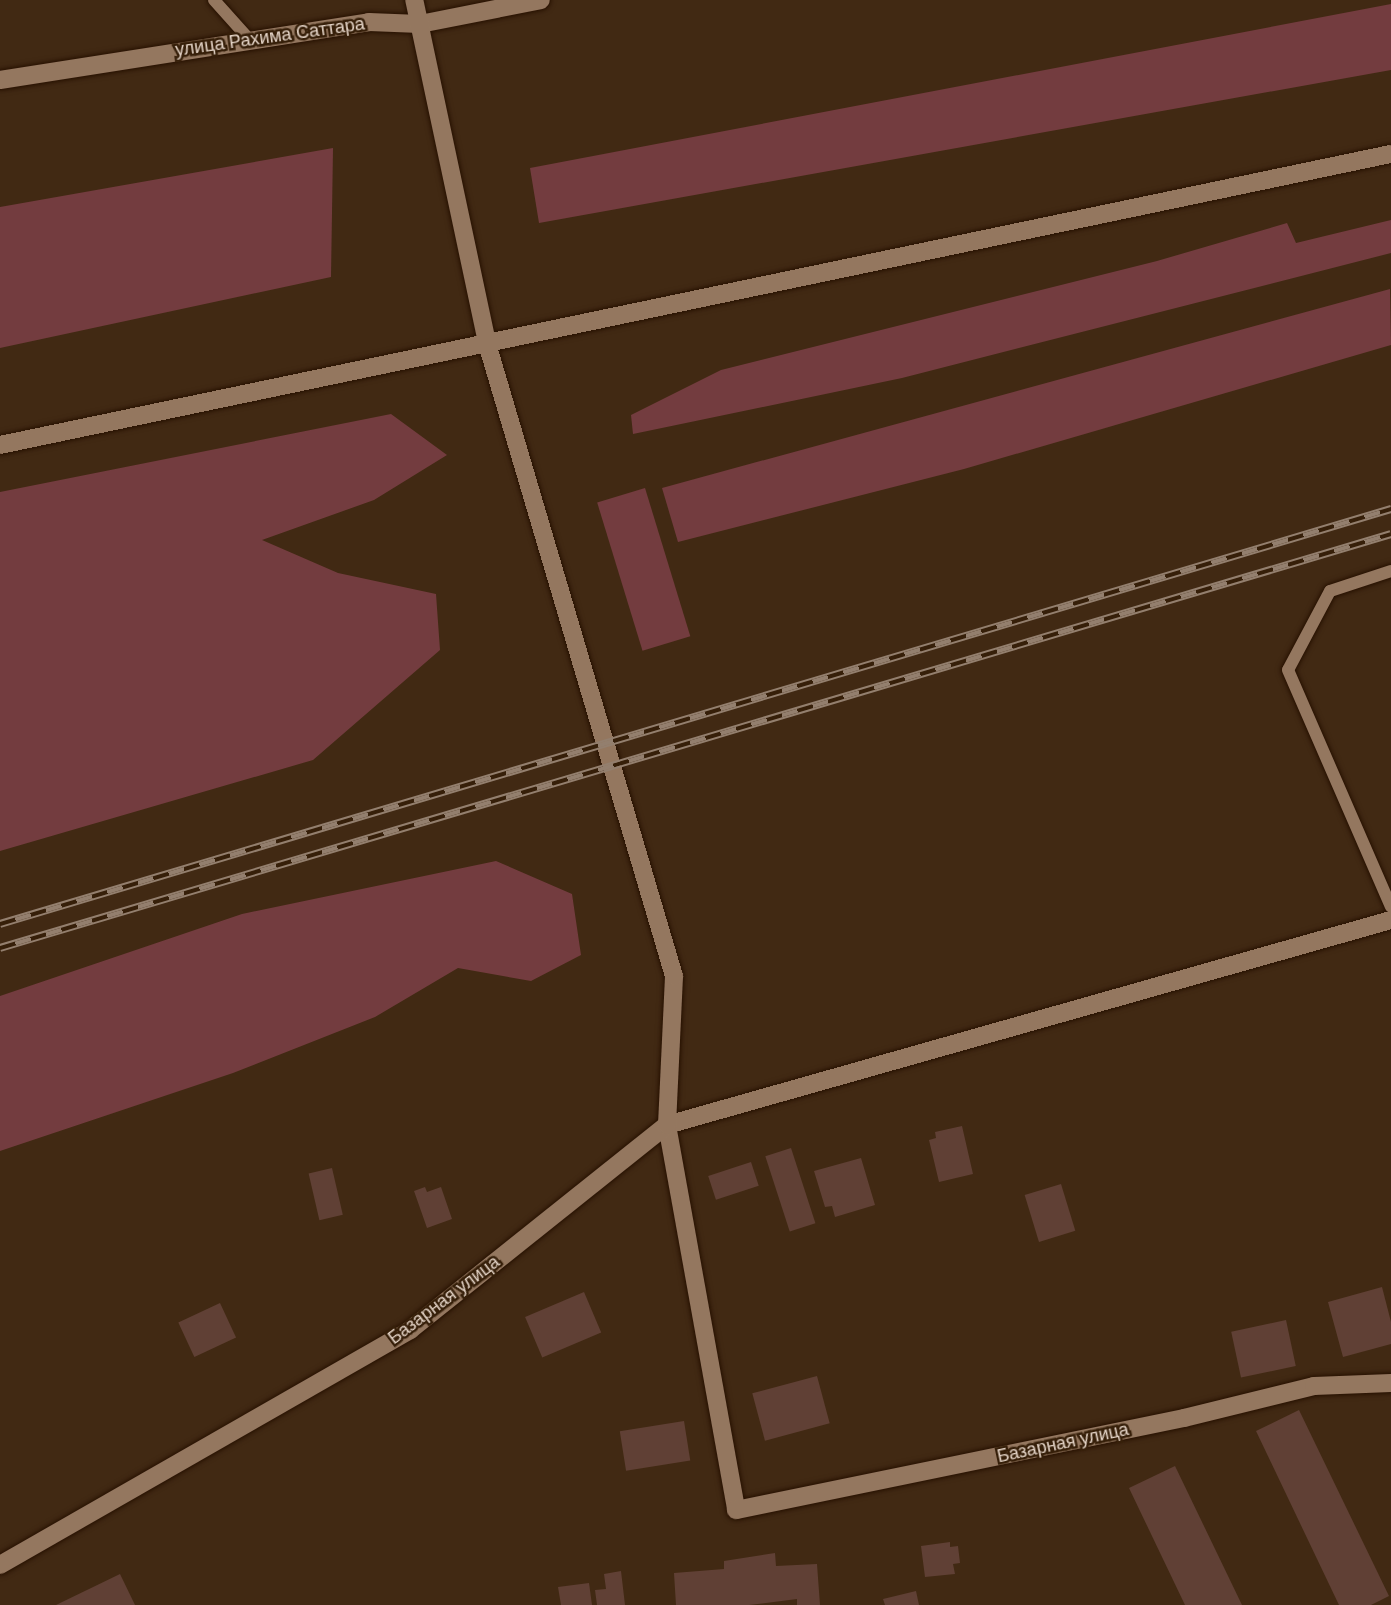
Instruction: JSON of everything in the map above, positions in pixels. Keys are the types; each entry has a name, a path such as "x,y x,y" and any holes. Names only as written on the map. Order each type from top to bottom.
{"street":[{"path":"414,0 488,347 674,976 667,1125 1391,920"},
{"name":"улица Рахима Саттара","path":"0,80 369,22 419,24 541,0"},
{"path":"0,445 488,347 1391,155"},
{"name":"Базарная улица","path":"0,1565 410,1331 667,1125 736,1510 1184,1418 1314,1385 1391,1383"}],"lane":[{"path":"214,0 250,39"},
{"path":"1391,571 1330,591 1288,670 1391,907"}],"shaded area":[{"path":"1391,4 1391,70 539,223 530,168"},
{"path":"333,148 331,277 0,348 0,207"},
{"path":"1391,220 1391,253 902,378 633,434 631,415 721,370 1157,261 1287,223 1296,243"},
{"path":"1390,289 1391,345 964,469 678,542 662,488"},
{"path":"391,414 447,455 374,500 262,540 338,573 436,594 440,650 313,760 0,851 0,492"},
{"path":"645,488 690,636 643,651 597,503"},
{"path":"496,861 572,894 581,955 531,981 458,968 375,1017 233,1073 0,1151 0,996 242,914"}],"building":[{"path":"962,1126 973,1174 939,1182 929,1140 936,1138 935,1132"},
{"path":"791,1148 815,1223 790,1231 765,1156"},
{"path":"861,1158 875,1205 835,1217 832,1206 825,1207 814,1171"},
{"path":"751,1162 759,1186 716,1200 708,1176"},
{"path":"332,1168 343,1215 319,1220 309,1173"},
{"path":"1061,1184 1075,1231 1039,1242 1025,1195"},
{"path":"425,1187 427,1192 441,1187 452,1219 427,1228 414,1191"},
{"path":"1382,1287 1391,1322 1391,1344 1343,1357 1328,1302"},
{"path":"584,1292 601,1333 542,1358 525,1317"},
{"path":"220,1303 236,1337 194,1357 178,1322"},
{"path":"1286,1320 1296,1366 1241,1378 1231,1332"},
{"path":"817,1376 830,1423 765,1441 752,1393"},
{"path":"1299,1410 1389,1596 1371,1605 1339,1605 1256,1431"},
{"path":"684,1421 690,1461 626,1471 620,1431"},
{"path":"1175,1466 1242,1605 1185,1605 1129,1488"},
{"path":"950,1542 950,1547 958,1546 960,1563 953,1564 955,1574 925,1577 921,1546"},
{"path":"775,1553 776,1566 817,1564 820,1605 797,1605 797,1599 749,1605 676,1605 674,1573 724,1569 724,1561"},
{"path":"621,1571 625,1605 597,1605 595,1590 606,1589 604,1574"},
{"path":"120,1574 135,1605 56,1605"},
{"path":"589,1583 592,1605 561,1605 558,1587"},
{"path":"916,1591 919,1605 885,1605 883,1599"}],"railway":[{"path":"0,924 1391,509"},
{"path":"0,948 1391,534"}]}
